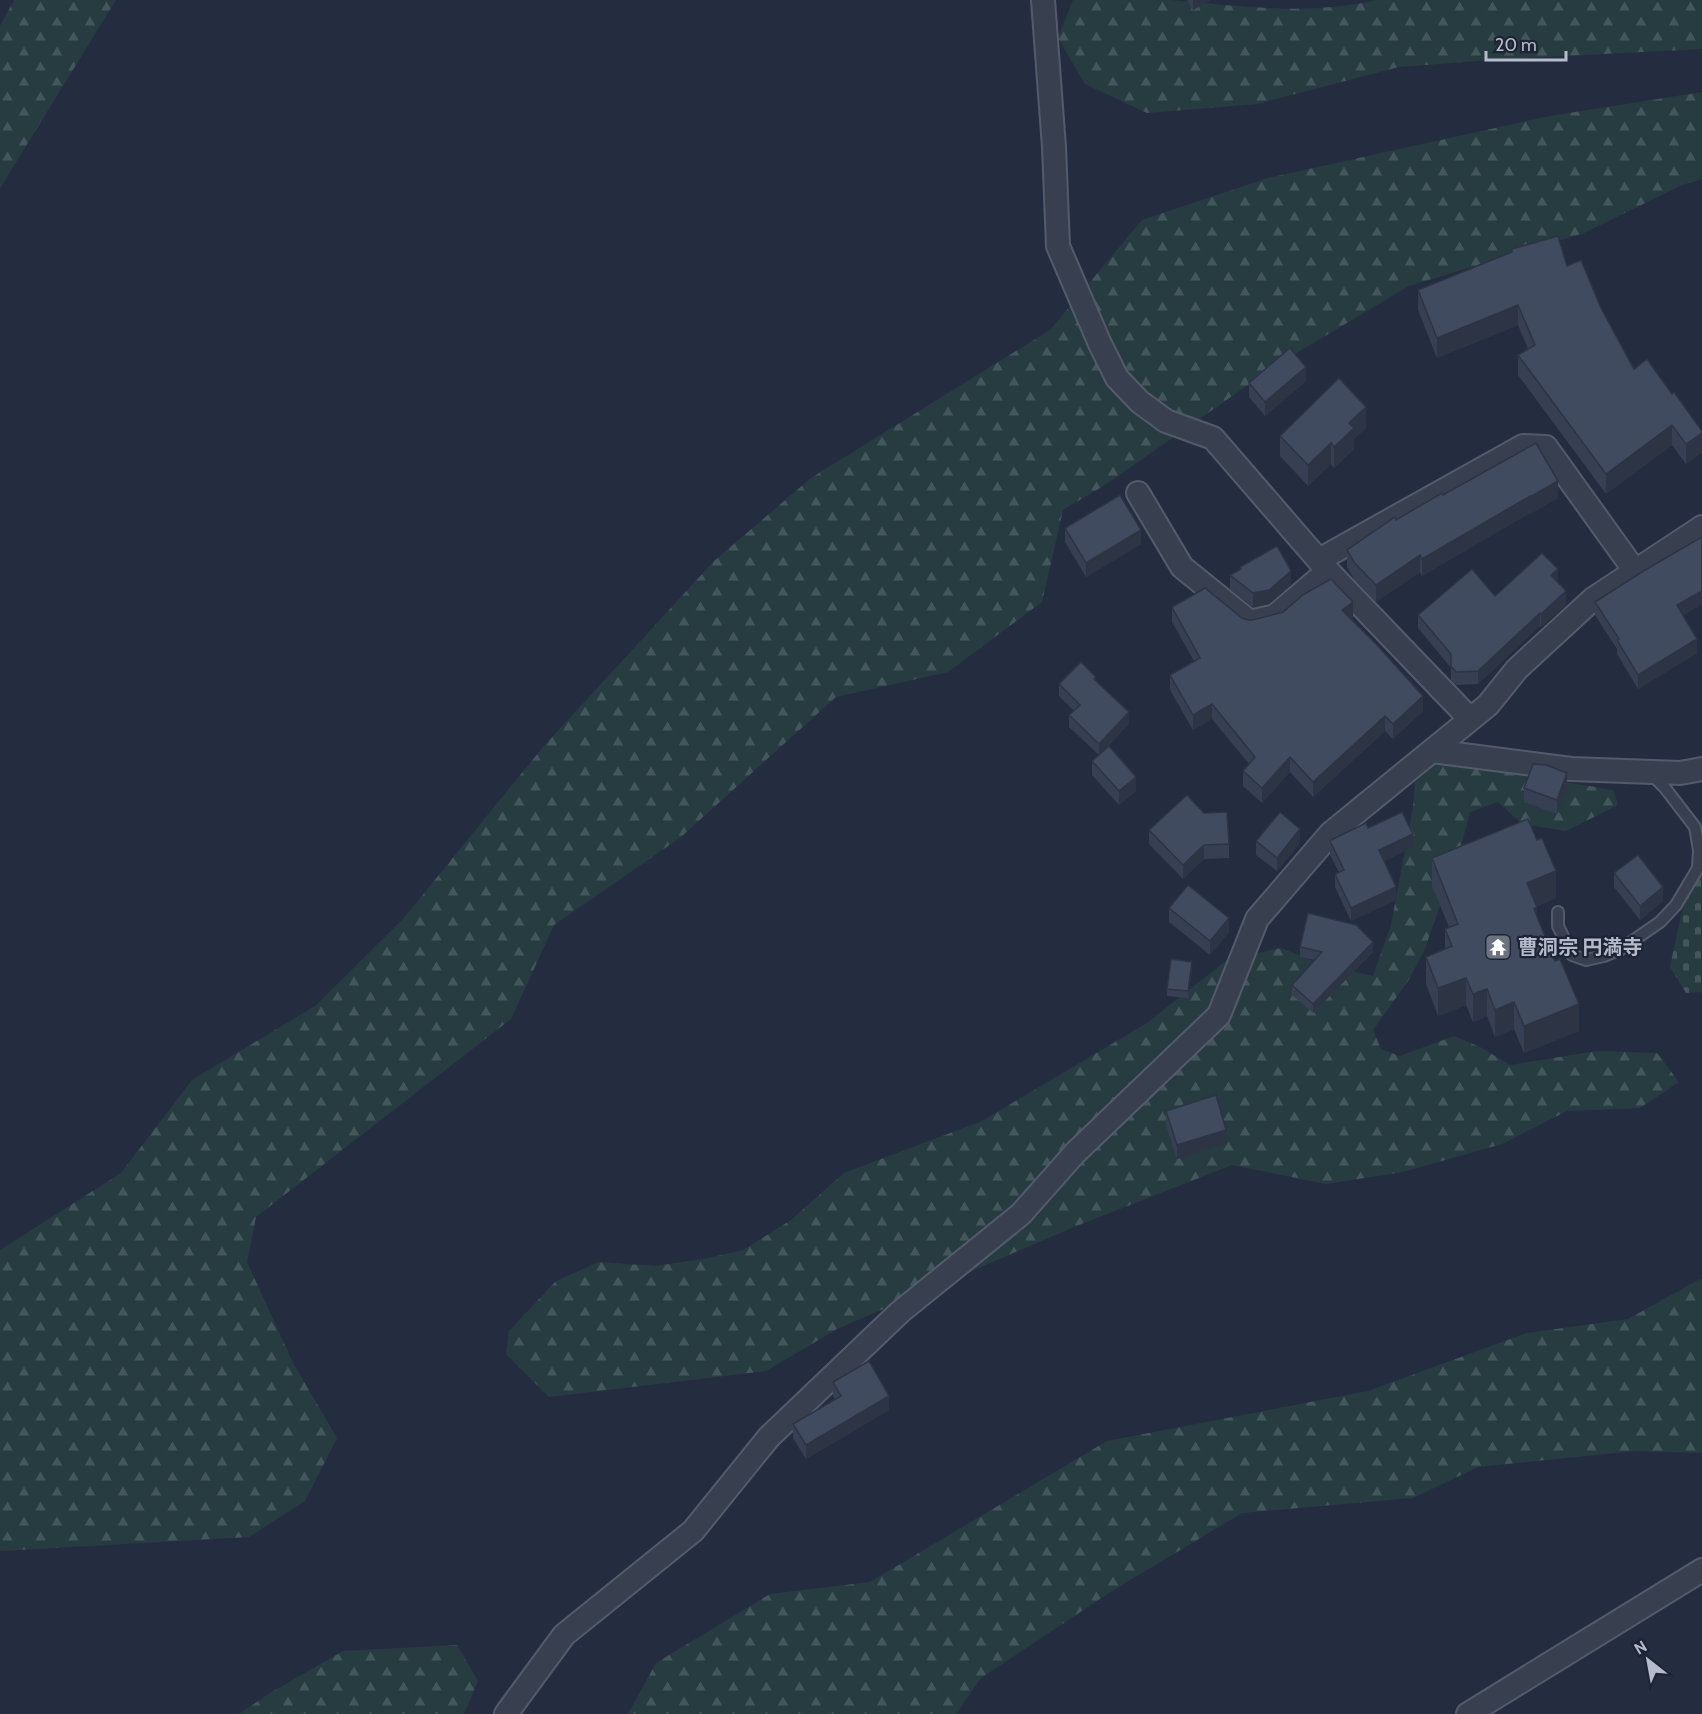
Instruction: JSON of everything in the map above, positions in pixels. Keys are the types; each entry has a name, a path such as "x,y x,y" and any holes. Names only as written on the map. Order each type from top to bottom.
{"street":[{"path":"1043,0 1058,246 1117,378 1140,402 1166,421 1213,438 1323,565 1470,720"},
{"path":"1138,493 1182,567 1250,622 1275,616 1323,565 1523,446 1546,447 1635,571"},
{"path":"506,1714 564,1635 693,1531 769,1437 900,1312 1021,1214 1075,1153 1219,1015 1257,919 1331,833 1488,705 1517,669 1593,599 1702,526"},
{"path":"1432,751 1571,769 1680,774 1702,769"},
{"path":"1468,1714 1702,1570"}],"lane":[{"path":"1558,912 1558,926 1572,955 1586,960 1620,949 1660,922 1676,905 1698,868 1699,850 1695,827 1665,788 1649,772"}],"green space":[{"path":"14,0 116,0 0,188 0,26"},
{"path":"1073,0 1170,0 1299,9 1351,5 1377,0 1702,0 1702,49 1399,67 1257,104 1147,113 1085,84 1058,38"},
{"path":"1702,92 1702,179 1682,185 1584,233 1409,286 1278,364 1105,485 1063,510 1042,602 948,672 836,697 681,837 554,925 511,1019 256,1217 247,1262 293,1363 337,1438 305,1501 249,1537 0,1551 0,1250 121,1173 192,1080 315,1006 403,919 543,747 714,561 811,478 1050,330 1142,220 1268,178 1550,116"},
{"path":"1438,761 1613,790 1618,805 1566,831 1522,824 1498,802 1470,812 1460,850 1424,951 1408,981 1373,1030 1381,1049 1400,1056 1454,1036 1480,1047 1510,1065 1597,1051 1657,1053 1679,1082 1640,1108 1567,1111 1502,1144 1403,1172 1326,1184 1232,1165 1074,1227 837,1329 766,1371 549,1397 506,1354 509,1331 556,1281 599,1262 656,1266 743,1250 791,1220 844,1173 982,1121 1147,1023 1227,960 1281,948 1321,964 1373,976 1391,925 1413,807 1415,782"},
{"path":"1702,817 1702,992 1686,993 1670,967"},
{"path":"1702,1278 1702,1453 1635,1451 1478,1467 1413,1498 1242,1513 1112,1591 981,1678 956,1714 628,1714 656,1663 770,1594 870,1582 1107,1441 1368,1391 1527,1333 1628,1319"},
{"path":"457,1645 478,1681 464,1714 239,1714 270,1693 343,1651"}],"building":[{"path":"1558,236 1567,266 1581,260 1601,308 1634,369 1647,359 1702,431 1686,444 1672,425 1606,474 1518,355 1535,345 1518,305 1437,338 1418,290 1512,252 1512,249"},
{"path":"1290,348 1306,367 1265,402 1249,383"},
{"path":"1339,378 1366,407 1349,423 1354,428 1334,447 1331,443 1308,465 1280,436"},
{"path":"1536,443 1558,481 1422,559 1420,555 1376,585 1354,562 1347,550 1395,517 1396,520"},
{"path":"1120,495 1141,530 1086,563 1065,528"},
{"path":"1702,537 1702,591 1677,605 1697,639 1638,675 1617,640 1619,639 1595,602"},
{"path":"1277,546 1291,571 1269,590 1253,593 1230,575 1241,569 1240,567"},
{"path":"1542,553 1558,569 1551,575 1566,591 1478,671 1456,672 1451,666 1451,654 1418,615 1472,569 1495,596"},
{"path":"1331,579 1353,602 1342,610 1423,696 1393,724 1385,716 1313,782 1290,757 1262,788 1243,771 1255,757 1212,704 1193,715 1170,675 1200,658 1172,607 1205,588 1242,618 1253,620 1283,612 1304,594"},
{"path":"1081,662 1096,677 1094,679 1129,712 1099,744 1069,715 1080,705 1059,684"},
{"path":"1109,746 1136,777 1119,791 1092,761"},
{"path":"1533,764 1546,765 1567,773 1557,800 1524,788"},
{"path":"1187,795 1204,813 1227,812 1229,844 1204,845 1183,865 1149,830"},
{"path":"1280,812 1300,829 1277,858 1256,841"},
{"path":"1402,812 1413,834 1379,850 1396,887 1351,908 1335,874 1344,870 1330,841 1366,823 1368,828"},
{"name":"曹洞宗 円満寺","path":"1528,819 1537,840 1542,838 1556,871 1527,883 1537,907 1534,909 1555,961 1560,959 1579,1004 1524,1026 1514,1002 1495,1010 1487,989 1473,994 1466,978 1438,988 1426,957 1452,946 1445,929 1458,924 1432,858"},
{"path":"1638,855 1663,887 1640,906 1614,873"},
{"path":"1188,885 1229,918 1210,941 1169,908"},
{"path":"1308,913 1356,925 1373,942 1313,1004 1292,985 1322,952 1300,947"},
{"path":"1171,959 1192,962 1188,991 1167,989"},
{"path":"1216,1095 1226,1130 1177,1145 1166,1111"},
{"path":"869,1361 889,1396 806,1445 793,1424 841,1396 833,1382"}],"place":[{"name":"曹洞宗 円満寺","path":"1498,947"}]}
